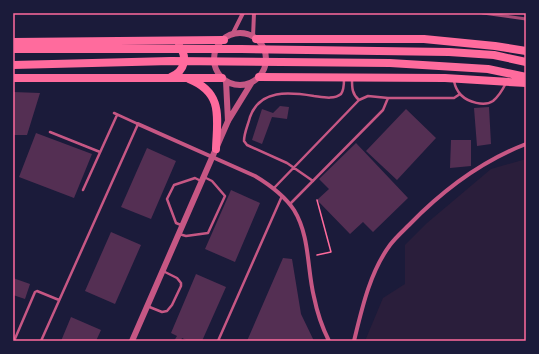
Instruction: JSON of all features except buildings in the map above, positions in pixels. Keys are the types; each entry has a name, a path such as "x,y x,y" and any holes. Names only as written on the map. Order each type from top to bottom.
{"main road":[{"path":"255,38 304,40 378,38 424,39 494,46 526,51"},
{"path":"13,49 168,45 224,40"},
{"path":"304,40 297,42 292,48 288,58 291,69 304,77"},
{"path":"13,42 168,45 241,49 449,52 494,55 526,62"},
{"path":"168,45 176,43 181,48 184,58 182,69 171,77"},
{"path":"13,65 171,61 390,63 488,69 526,77"},
{"path":"13,78 171,77 224,79"},
{"path":"259,77 453,78 526,83"},
{"path":"186,78 203,86 214,100 218,111 214,153"}],"street":[{"path":"232,35 243,13"},
{"path":"254,13 255,38"},
{"path":"241,34 255,38 262,45 266,53 264,70 259,77 252,82 240,85 232,84 224,79 217,70 215,59 217,49 224,40 232,35 241,34"},
{"path":"224,79 228,120"},
{"path":"132,341 228,120 252,82"},
{"path":"138,124 214,153 274,188 282,196 301,224 309,262 313,297 329,341"},
{"path":"354,341 374,274 390,244 430,204 478,168 494,158 526,144"}],"lane":[{"path":"348,77 352,92 359,100"},
{"path":"313,182 281,160 247,145 244,141 245,134 253,109 257,103 265,98 278,94 300,94 328,98 337,96 341,94 348,77"},
{"path":"453,78 460,94 472,101 480,103 489,103 498,96 507,81"},
{"path":"274,188 359,100 368,96 388,98 454,98 460,94"},
{"path":"289,205 383,110 388,98"},
{"path":"41,341 138,124 114,113"},
{"path":"83,190 117,115"},
{"path":"50,132 100,152"},
{"path":"178,234 186,236 208,233 225,196 212,181 195,178 174,185 167,199 176,223 182,226"},
{"path":"218,341 282,196"},
{"path":"147,306 162,312 167,311 172,305 181,283 177,278 162,271"},
{"path":"14,341 38,290 59,300"}],"path":[{"path":"316,255 331,252 317,200"}],"shaded area":[{"path":"526,159 526,341 365,341 383,298 405,284 405,245 427,223 491,169"}],"railway":[{"path":"483,13 526,19"}]}
